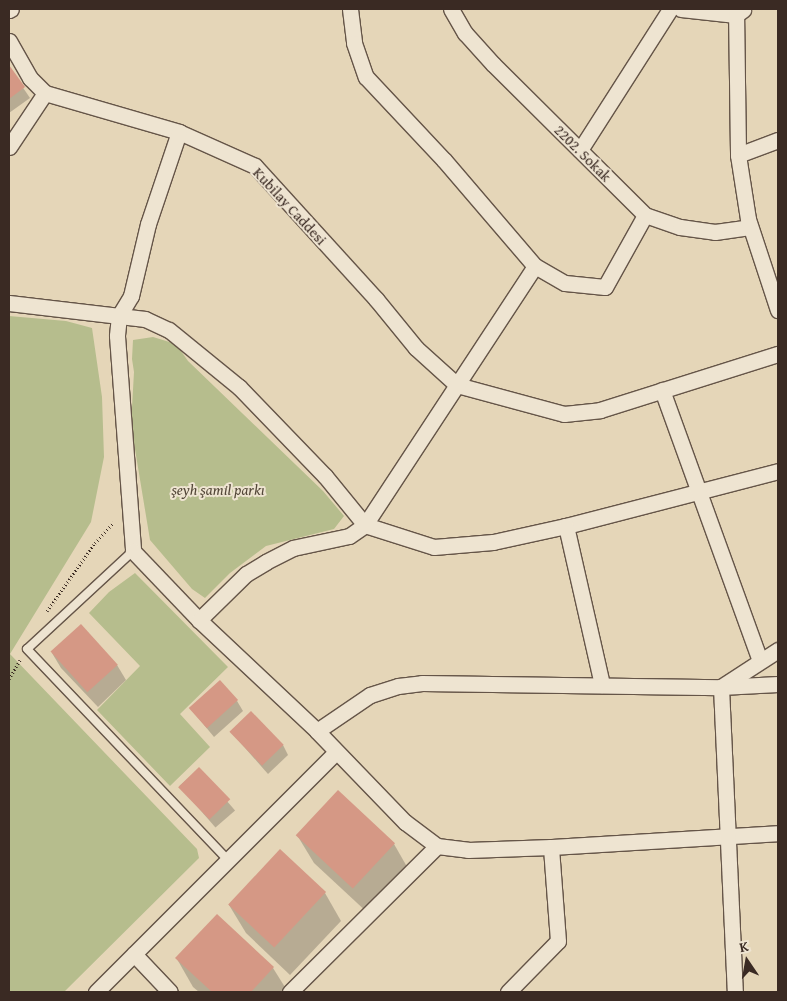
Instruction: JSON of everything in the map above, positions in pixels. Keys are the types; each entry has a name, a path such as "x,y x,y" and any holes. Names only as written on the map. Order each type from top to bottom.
{"street":[{"path":"350,9 354,42 366,77 444,160 535,266 565,284 605,287 645,214"},
{"name":"2202. Sokak","path":"451,9 465,33 645,214 680,227 715,232 750,227"},
{"path":"580,150 670,9"},
{"path":"682,9 739,11 738,154 750,227 778,310"},
{"path":"9,41 30,78 45,93 9,147"},
{"name":"Kubilay Caddesi","path":"45,93 179,132 255,166 376,299 416,348 457,384"},
{"path":"179,132 148,224 131,296 119,316 117,336 133,551 199,620 317,731 405,822 437,846 468,850 551,847 778,833"},
{"path":"738,154 778,140"},
{"path":"199,620 246,574 266,562 293,548 348,536 365,525 535,266"},
{"path":"9,303 145,319 169,330 196,350 284,432 325,476 365,525 434,547 493,542 566,526 627,512 696,491 778,471"},
{"path":"457,384 564,414 600,410 778,354"},
{"path":"662,390 696,491 760,660"},
{"path":"566,526 602,684"},
{"path":"721,686 778,650"},
{"path":"317,731 370,695 398,686 450,681 721,686 778,684"},
{"path":"721,686 735,992"},
{"path":"96,992 336,752"},
{"path":"290,992 437,846"},
{"path":"508,992 558,941 551,847"},
{"path":"134,954 170,992"}],"lane":[{"path":"133,551 27,649 228,860"}],"path":[{"path":"44,617 95,543 129,506"},
{"path":"9,679 27,649"}],"green space":[{"path":"9,316 66,321 92,328 102,397 104,457 91,522 10,654 197,849 199,858 64,992 9,992"},
{"name":"şeyh şamil parkı","path":"153,337 176,344 188,361 323,491 344,516 334,529 266,546 230,573 205,598 192,589 150,540 131,425 134,372 132,359 133,340"},
{"path":"135,573 228,667 180,714 210,747 170,786 97,710 140,666 89,613 109,592"}],"building":[{"path":"9,65 25,87 9,99"},
{"path":"81,624 118,665 87,692 51,651"},
{"path":"220,680 238,700 207,728 189,708"},
{"path":"251,711 284,745 262,766 229,732"},
{"path":"199,767 230,799 209,820 178,787"},
{"path":"338,790 395,843 353,889 296,835"},
{"path":"280,849 326,892 274,948 228,905"},
{"path":"217,914 274,967 251,992 212,992 175,958"}]}
